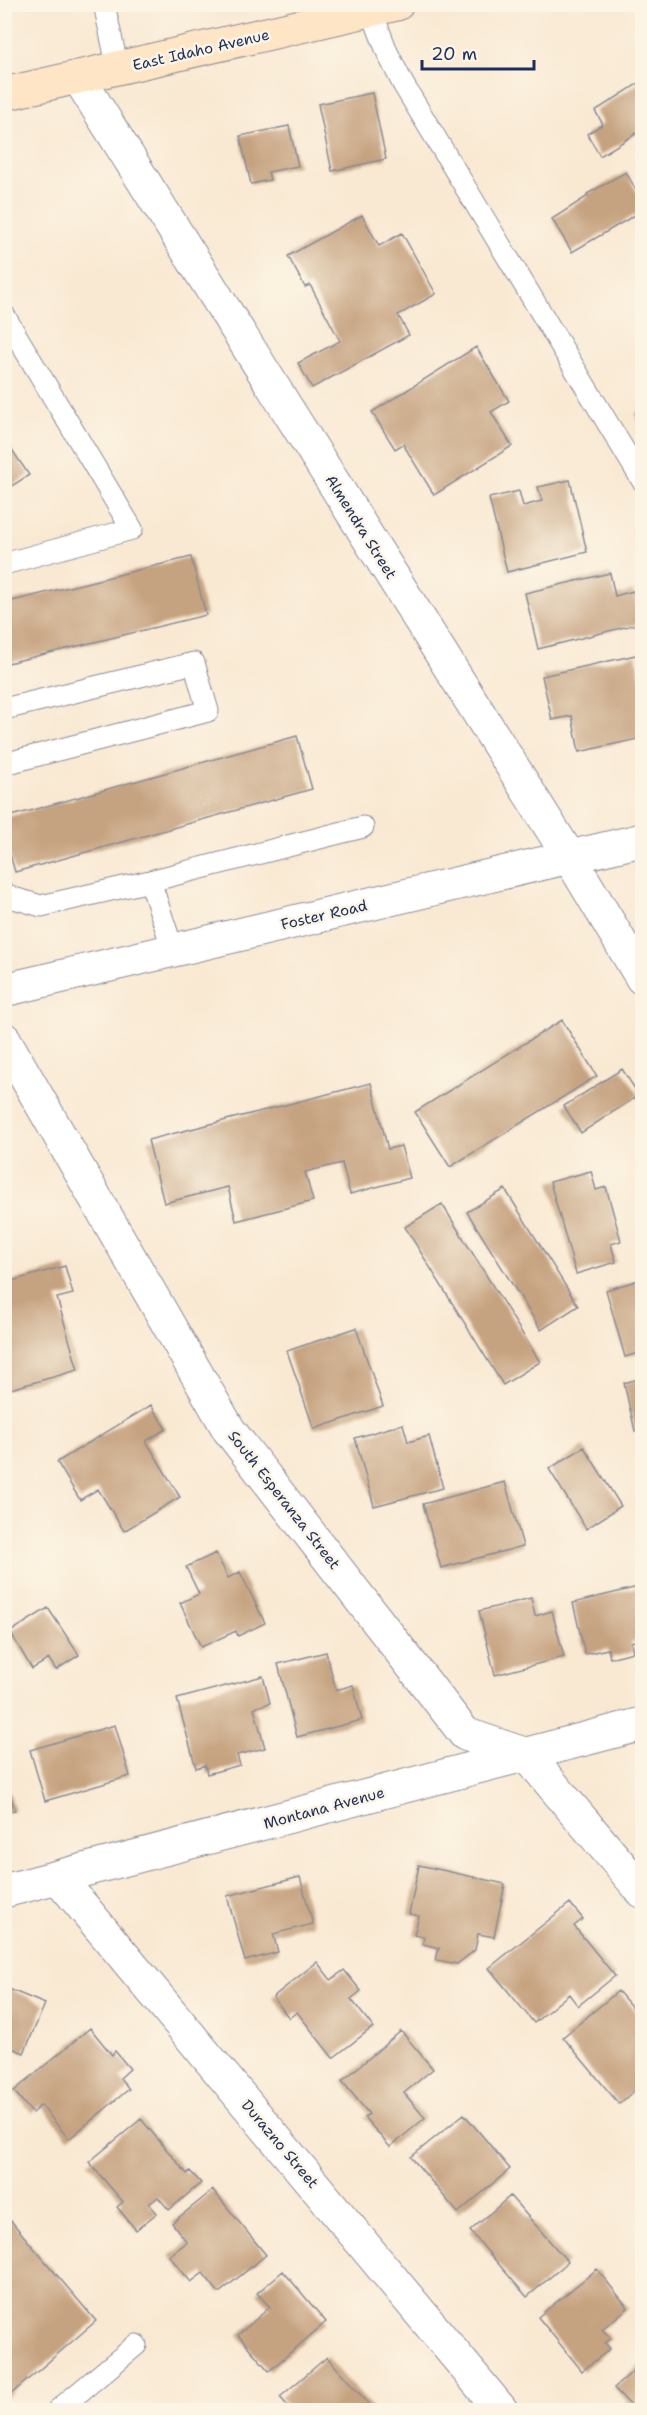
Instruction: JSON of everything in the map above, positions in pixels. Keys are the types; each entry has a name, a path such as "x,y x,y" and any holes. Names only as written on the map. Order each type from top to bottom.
{"street":[{"name":"East Idaho Avenue","path":"4,94 384,7"},
{"name":"Almendra Street","path":"78,77 570,858 642,978"},
{"name":"Foster Road","path":"4,990 642,840"},
{"name":"South Esperanza Street","path":"4,1039 229,1430 465,1734 527,1755"},
{"name":"Montana Avenue","path":"4,1891 642,1724"},
{"path":"527,1755 642,1891"},
{"name":"Durazno Street","path":"58,1877 501,2410"}],"lane":[{"path":"104,4 118,69"},
{"path":"384,7 388,54 403,84 642,480"},
{"path":"4,315 132,529 4,564"},
{"path":"4,709 194,663 208,711 4,764"},
{"path":"5,895 41,906 363,827"},
{"path":"150,881 173,950"},
{"path":"58,2410 136,2345"}],"building":[{"path":"642,81 642,130 600,156 587,134 603,124 595,111"},
{"path":"372,93 386,159 332,171 318,104"},
{"path":"289,126 298,166 268,172 270,180 251,184 240,136"},
{"path":"626,172 642,201 642,211 572,252 552,219 588,196 587,194"},
{"path":"362,215 379,246 402,233 436,294 398,315 409,335 312,388 298,363 340,341 310,285 305,287 288,256"},
{"path":"476,347 509,401 491,412 512,446 434,495 403,444 395,449 372,412"},
{"path":"642,411 642,439 636,413"},
{"path":"4,438 29,475 4,491"},
{"path":"570,480 587,552 507,572 489,498 519,491 523,506 542,501 538,487"},
{"path":"191,557 206,615 4,664 4,603"},
{"path":"610,573 615,596 633,591 641,623 538,649 525,593"},
{"path":"636,655 642,685 642,738 579,752 572,716 552,720 542,676"},
{"path":"297,736 312,789 15,872 4,833 4,818"},
{"path":"562,1020 597,1076 450,1167 415,1112"},
{"path":"622,1069 639,1095 581,1133 564,1106"},
{"path":"371,1083 388,1149 401,1146 410,1178 350,1194 342,1163 305,1172 313,1201 236,1221 228,1187 164,1203 148,1140"},
{"path":"591,1171 596,1190 606,1187 621,1241 611,1244 616,1262 576,1274 550,1182"},
{"path":"505,1189 578,1306 541,1330 467,1212"},
{"path":"442,1204 540,1362 503,1385 405,1227"},
{"path":"65,1266 73,1294 57,1298 78,1370 7,1390 4,1382 4,1283"},
{"path":"642,1279 642,1352 625,1357 606,1290"},
{"path":"356,1328 383,1406 314,1429 287,1351"},
{"path":"642,1378 642,1429 635,1431 624,1383"},
{"path":"151,1405 166,1429 146,1441 180,1497 124,1531 98,1489 80,1500 57,1462"},
{"path":"403,1424 408,1442 429,1436 443,1488 374,1506 355,1438"},
{"path":"584,1447 621,1506 586,1529 549,1469"},
{"path":"505,1482 523,1546 441,1568 423,1504"},
{"path":"216,1553 228,1578 240,1572 265,1623 238,1636 236,1631 201,1647 180,1603 199,1594 186,1567"},
{"path":"642,1586 642,1639 631,1642 633,1652 610,1658 608,1649 585,1654 573,1603"},
{"path":"531,1598 535,1616 552,1611 564,1657 495,1675 479,1611"},
{"path":"48,1608 79,1655 56,1670 49,1659 32,1669 10,1632"},
{"path":"326,1652 336,1690 353,1685 362,1720 297,1737 278,1664"},
{"path":"263,1676 270,1703 254,1708 265,1748 237,1755 240,1765 207,1774 205,1765 196,1768 177,1699"},
{"path":"115,1725 130,1776 45,1801 30,1750"},
{"path":"4,1776 15,1810 4,1813"},
{"path":"419,1865 505,1884 494,1937 478,1934 475,1950 457,1964 436,1960 439,1948 423,1944 424,1937 414,1935 419,1916 409,1914"},
{"path":"300,1877 313,1924 273,1934 278,1952 245,1961 227,1896"},
{"path":"570,1903 583,1919 574,1926 615,1976 578,2006 569,1994 534,2023 489,1968"},
{"path":"317,1962 331,1980 344,1970 361,1991 351,1999 373,2027 333,2058 297,2012 289,2018 273,1997"},
{"path":"4,1987 45,2004 24,2053 4,2045"},
{"path":"618,1991 642,2019 642,2084 619,2104 563,2037"},
{"path":"90,2028 112,2055 115,2051 130,2069 120,2078 129,2089 69,2139 41,2105 32,2113 14,2091"},
{"path":"401,2031 433,2069 404,2093 425,2118 390,2147 364,2117 369,2114 342,2081"},
{"path":"464,2114 510,2169 458,2213 411,2157"},
{"path":"141,2119 187,2174 190,2171 201,2183 169,2210 158,2197 149,2204 157,2213 136,2230 117,2207 123,2202 89,2162"},
{"path":"213,2190 266,2255 219,2293 203,2273 191,2282 169,2256 187,2242 172,2223"},
{"path":"510,2196 568,2262 527,2297 470,2231"},
{"path":"11,2221 96,2321 4,2400 4,2227"},
{"path":"597,2269 628,2308 602,2329 611,2339 605,2343 610,2349 582,2371 538,2317"},
{"path":"283,2271 326,2322 269,2371 238,2335 270,2307 257,2293"},
{"path":"327,2357 374,2410 291,2410 280,2397"},
{"path":"642,2363 642,2410 635,2410 614,2388"}]}
